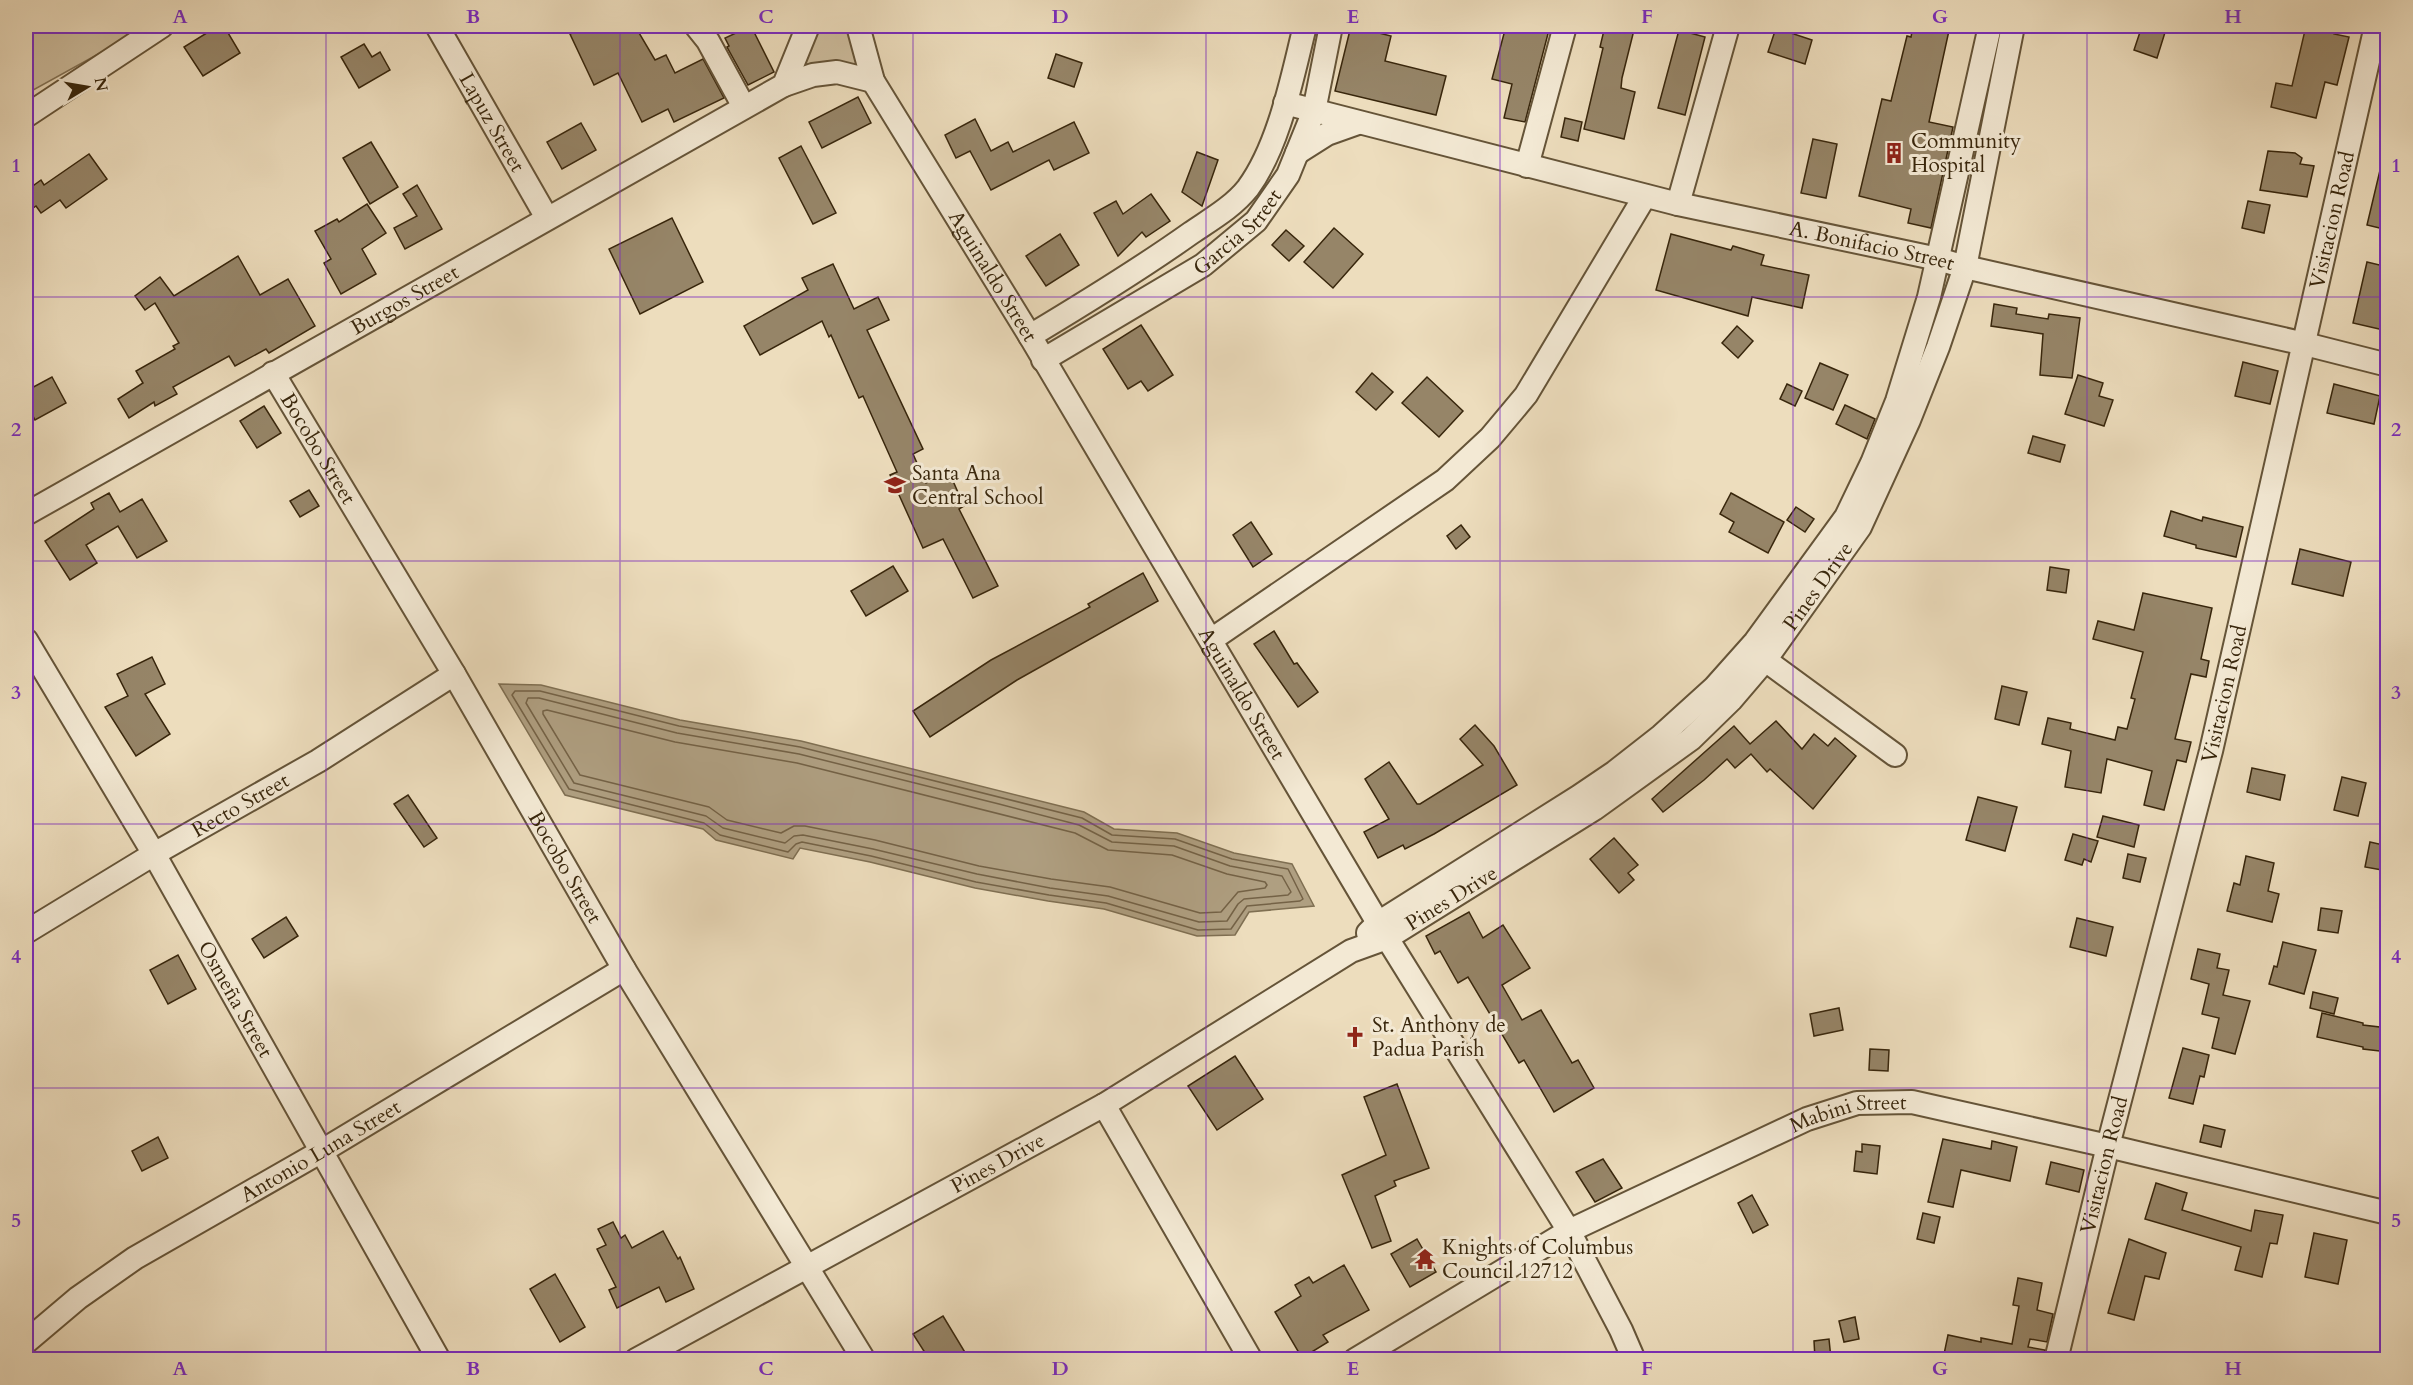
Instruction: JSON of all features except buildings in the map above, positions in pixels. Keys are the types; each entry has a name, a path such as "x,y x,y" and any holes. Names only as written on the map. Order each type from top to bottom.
{"street":[{"path":"26,116 162,26"},
{"name":"Lapuz Street","path":"437,26 547,218"},
{"path":"696,26 708,41 744,107"},
{"path":"784,85 808,26"},
{"name":"Aguinaldo Street","path":"858,26 873,81 1030,336 1382,930 1569,1231 1634,1359"},
{"name":"Garcia Street","path":"1030,336 1148,264 1230,206 1248,188 1265,157 1285,103 1305,26"},
{"name":"Garcia Street","path":"1043,360 1203,265 1256,221 1288,175 1314,111 1330,26"},
{"path":"1527,166 1565,26"},
{"path":"1678,204 1728,26"},
{"name":"Pines Drive","path":"636,1359 1104,1106 1382,930 1594,809 1691,739 1731,700 1846,517 1868,472 1897,400 1929,297 1990,26"},
{"name":"Pines Drive","path":"1758,654 1860,527 1909,420 1938,347 1965,267 2013,26"},
{"name":"Visitacion Road","path":"2056,1359 2108,1146 2211,751 2376,26"},
{"name":"Burgos Street","path":"26,514 784,85 813,75 837,72 873,81"},
{"name":"A. Bonifacio Street","path":"1285,103 1678,204 1938,259 2388,365"},
{"path":"1297,153 1327,134 1358,123"},
{"path":"1211,640 1445,480 1490,438 1526,395 1645,196"},
{"name":"Bocobo Street","path":"273,373 454,674 624,969 864,1359"},
{"name":"Osmeña Street","path":"26,640 154,854 439,1359"},
{"path":"1758,654 1895,755"},
{"name":"Recto Street","path":"26,932 154,854 318,761 454,674"},
{"name":"Antonio Luna Street","path":"26,1342 78,1298 135,1258 322,1151 624,969"},
{"name":"Mabini Street","path":"1355,1359 1569,1231 1807,1119 1857,1103 1912,1102 2388,1213"},
{"path":"1104,1106 1251,1359"}],"shaded area":[{"path":"26,26 149,26 26,94"},
{"path":"817,26 850,26 859,65 830,61 802,65"}],"water":[{"path":"499,684 541,685 680,720 801,741 1084,812 1114,829 1177,833 1234,853 1292,864 1314,906 1249,912 1235,935 1197,936 1104,909 975,888 870,862 800,848 793,859 716,840 703,829 565,795"}],"place":[{"name":"Community Hospital","path":"1894,153"},
{"name":"Santa Ana Central School","path":"895,485"},
{"name":"St. Anthony de Padua Parish","path":"1355,1037"},
{"name":"Knights of Columbus Council 12712","path":"1425,1259"}]}
